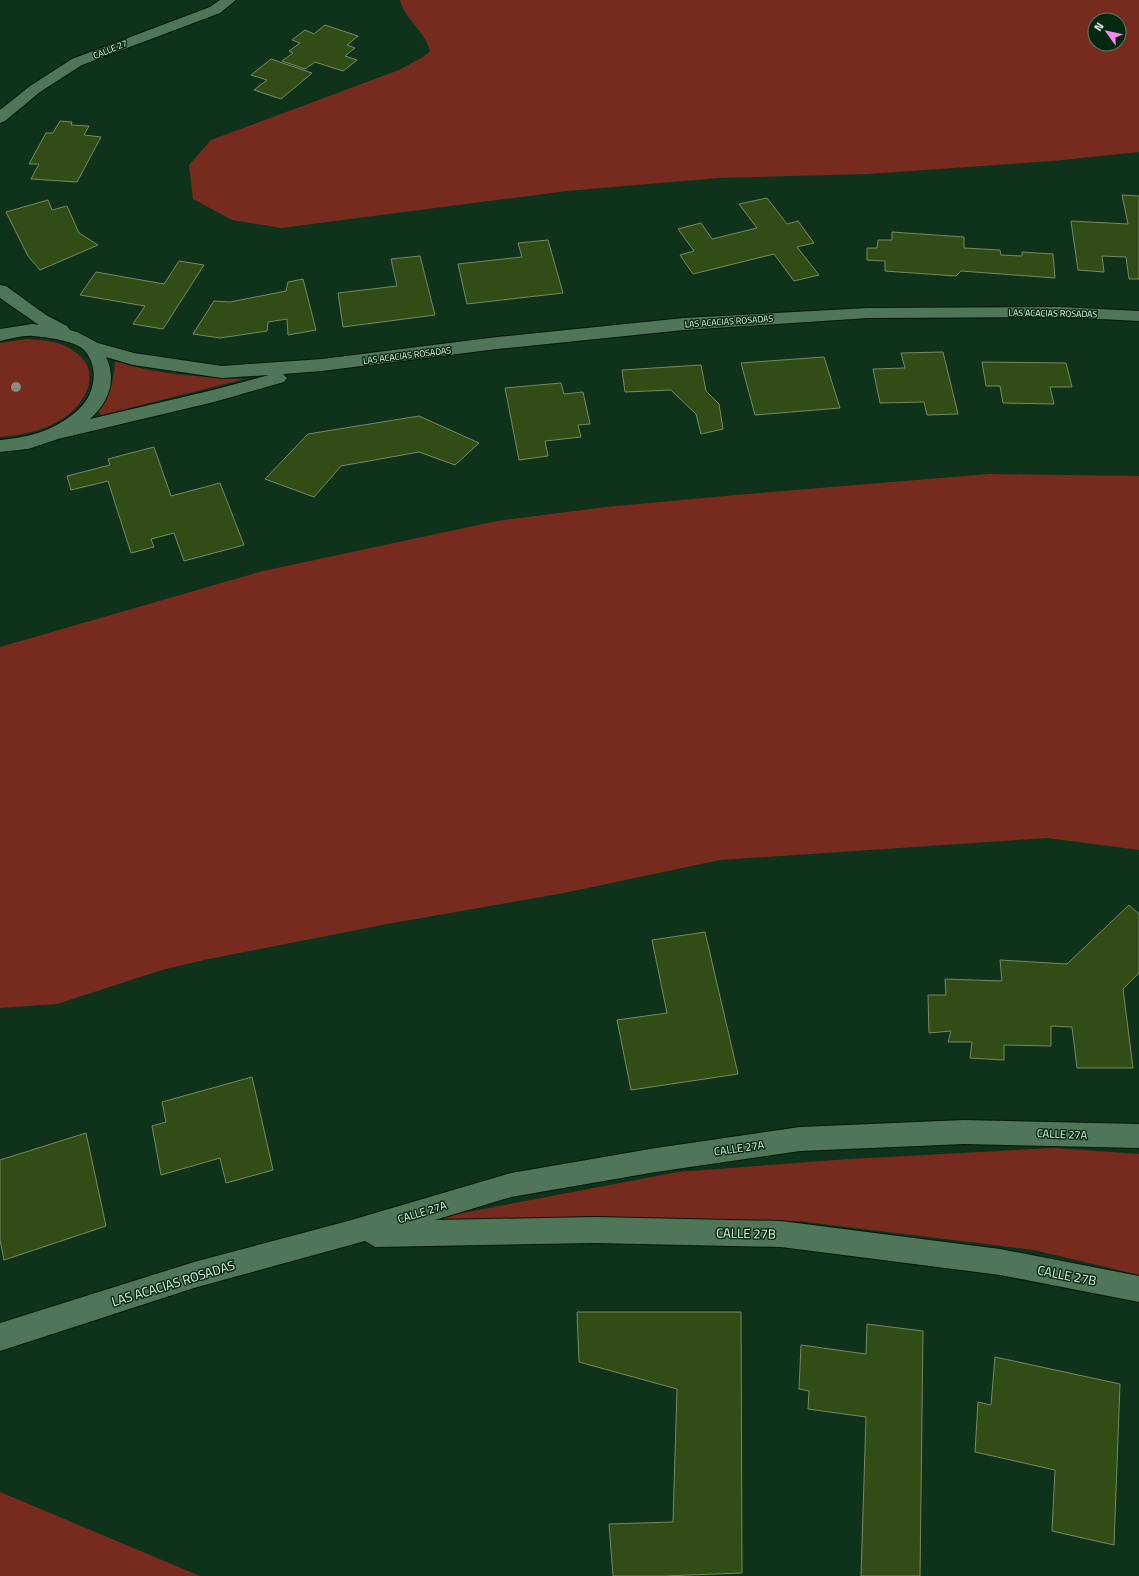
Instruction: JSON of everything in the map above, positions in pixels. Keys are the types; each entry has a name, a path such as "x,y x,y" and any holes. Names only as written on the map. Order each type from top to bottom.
{"street":[{"name":"CALLE 27","path":"0,118 35,88 78,62 132,40 215,10 229,0"},
{"path":"0,290 40,319 71,336"},
{"name":"LAS ACACIAS ROSADAS","path":"71,336 92,347 133,359 222,372 322,365 497,343 684,324 853,314 1060,312 1139,316"},
{"path":"0,335 32,330 71,336"},
{"path":"0,446 27,444 58,433 81,418 96,401 103,382 101,365 92,347"},
{"name":"LAS ACACIAS ROSADAS","path":"58,433 214,396 322,365"},
{"name":"CALLE 27A","path":"348,1234 511,1185 656,1160 800,1139 964,1132 1139,1136"},
{"name":"CALLE 27B","path":"348,1234 595,1230 781,1234 1000,1262 1139,1289"},
{"name":"LAS ACACIAS ROSADAS","path":"0,1336 194,1275 348,1234"}],"shaded area":[{"path":"400,0 1139,0 1139,152 1053,161 867,174 718,178 567,191 281,228 232,220 193,199 189,165 211,140 399,70 423,57 430,51 424,37 406,14"},
{"path":"26,339 56,343 65,346 79,355 87,365 90,376 88,388 83,399 74,409 51,425 32,432 0,437 0,343"},
{"path":"115,361 131,366 163,372 245,379 101,415 97,411 108,394 114,375"},
{"path":"989,474 1139,476 1139,850 1047,838 720,860 564,893 387,924 204,960 162,970 57,1004 0,1008 0,647 263,571 497,521 606,507"},
{"path":"1055,1148 1139,1154 1139,1275 1034,1250 798,1221 588,1220 438,1225 436,1218 678,1172 849,1159"},
{"path":"0,1492 200,1576 0,1576"}],"building":[{"path":"325,25 358,36 347,45 355,48 345,56 357,60 343,71 315,62 305,69 282,61 293,53 289,51 300,43 292,40 305,30 314,34"},
{"path":"271,59 312,73 281,99 254,90 267,80 251,75"},
{"path":"60,121 72,122 71,125 89,126 84,135 101,137 77,182 31,179 39,164 29,164 46,133 53,133"},
{"path":"1122,195 1139,196 1139,279 1129,279 1126,257 1102,256 1104,272 1078,270 1071,221 1128,224"},
{"path":"767,198 787,224 798,221 814,243 797,247 819,275 794,281 774,254 693,274 680,255 694,251 678,229 701,223 712,239 757,228 739,204"},
{"path":"48,200 52,210 67,206 79,233 98,245 40,270 28,256 6,212"},
{"path":"892,232 964,237 964,248 1000,250 1001,255 1022,256 1022,252 1053,254 1055,278 961,271 956,276 885,271 885,261 867,260 867,248 877,248 878,240 892,240"},
{"path":"548,240 563,293 467,304 458,264 522,257 518,243"},
{"path":"420,256 435,315 343,327 338,293 397,286 391,259"},
{"path":"179,261 204,265 163,329 133,324 145,306 80,295 96,272 164,284"},
{"path":"303,279 316,330 288,335 287,319 268,322 267,331 220,338 193,334 214,301 230,302 286,291 288,282"},
{"path":"943,352 958,414 927,415 924,402 880,403 873,369 905,368 901,353"},
{"path":"824,357 840,408 755,415 741,363"},
{"path":"982,362 1066,363 1072,387 1050,387 1054,404 1003,403 1000,386 986,386"},
{"path":"701,365 706,391 719,404 723,429 701,434 696,414 671,390 625,392 622,370"},
{"path":"561,383 564,394 583,392 590,424 578,425 581,437 545,441 548,456 519,460 505,388"},
{"path":"419,416 479,443 455,465 419,452 341,466 314,497 265,479 308,434"},
{"path":"154,447 171,496 220,483 244,545 184,561 174,533 151,539 154,547 131,553 108,481 71,490 67,476 110,465 108,459"},
{"path":"1129,905 1139,914 1139,973 1123,989 1133,1068 1077,1068 1072,1027 1051,1026 1051,1046 1004,1045 1004,1060 970,1058 972,1042 948,1042 951,1031 929,1033 928,995 946,995 945,979 1002,981 1000,960 1067,964"},
{"path":"705,932 738,1074 631,1090 617,1020 667,1013 652,940"},
{"path":"252,1077 273,1170 226,1183 220,1158 161,1175 152,1126 166,1122 162,1102"},
{"path":"86,1133 106,1226 4,1260 0,1240 0,1160"},
{"path":"577,1312 741,1312 742,1573 613,1576 609,1524 673,1522 677,1389 579,1362"},
{"path":"867,1324 923,1331 920,1576 861,1576 866,1417 808,1409 809,1391 799,1389 801,1345 866,1354"},
{"path":"995,1357 1120,1384 1114,1545 1052,1531 1055,1470 975,1452 978,1402 991,1405"}]}
